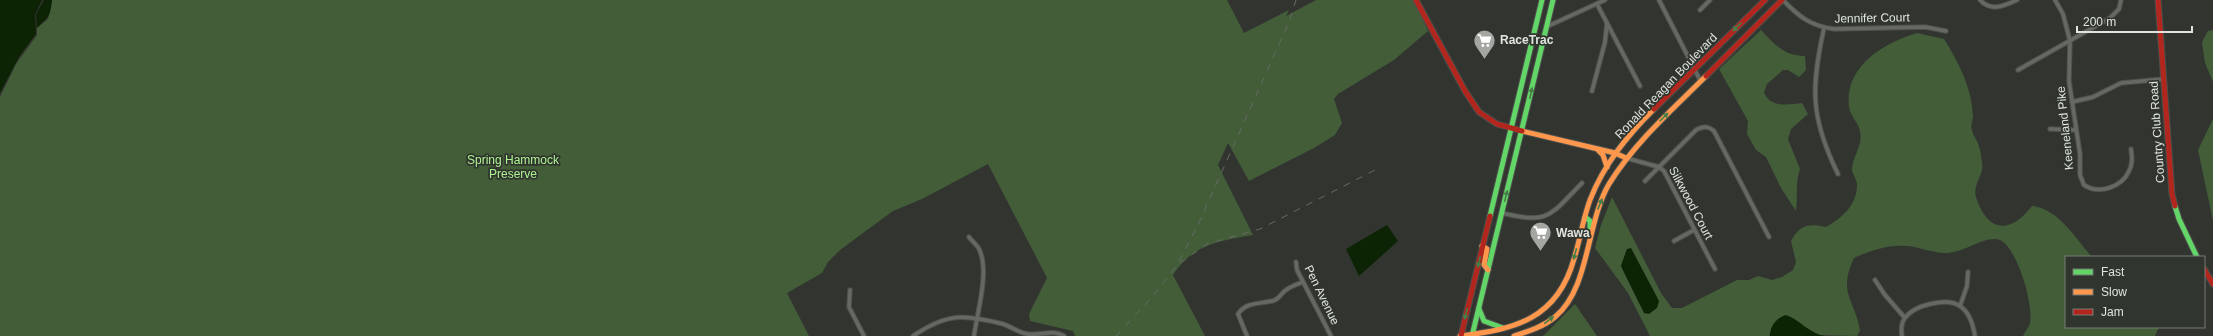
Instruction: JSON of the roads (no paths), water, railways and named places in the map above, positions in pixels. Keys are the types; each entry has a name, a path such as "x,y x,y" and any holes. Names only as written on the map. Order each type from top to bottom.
{"main road":[{"name":"Silkwood Court","path":"1416,0 1471,102 1488,119 1512,129 1615,153 1626,158"},
{"path":"1460,336 1512,129 1542,0"},
{"path":"1546,28 1544,25 1549,0"},
{"path":"1472,335 1553,0"},
{"name":"Ronald Reagan Boulevard","path":"1460,336 1472,335 1503,328 1532,319 1560,294 1572,265 1585,217 1597,186 1615,153 1645,118 1765,0"},
{"name":"Ronald Reagan Boulevard","path":"1514,336 1534,329 1548,321 1563,308 1575,291 1598,208 1610,182 1637,144 1700,80 1783,0"},
{"name":"Country Club Road","path":"2158,0 2172,194 2184,233 2196,256"},
{"path":"1598,149 1603,155 1607,168"},
{"path":"1585,217 1589,219 1591,224 1587,252"},
{"path":"1482,246 1487,249 1484,265 1488,270"},
{"path":"2205,271 2213,284"},
{"path":"1479,309 1482,319 1488,325 1503,328"}],"street":[{"path":"1546,28 1605,0"},
{"path":"1659,0 1700,80"},
{"path":"1700,10 1710,0"},
{"name":"Jennifer Court","path":"1783,0 1804,20 1824,28 1925,27 1946,31"},
{"path":"1980,0 1984,4 1996,8 2017,0"},
{"name":"Keeneland Pike","path":"2055,0 2063,14 2070,41 2069,82 2080,154 2081,180 2090,189 2103,190 2122,180 2132,164 2131,149"},
{"path":"2018,70 2115,14 2121,0"},
{"path":"1597,4 1640,86"},
{"path":"1592,91 1605,42 1607,22"},
{"path":"1824,28 1815,75 1815,106 1821,136 1838,174"},
{"path":"2072,102 2093,97 2121,83 2164,79"},
{"path":"1645,181 1696,130 1705,126 1714,131 1769,238"},
{"path":"2050,129 2076,130"},
{"name":"Silkwood Court","path":"1626,158 1659,167 1664,171 1715,269"},
{"path":"1502,213 1534,220 1542,218 1549,214 1582,183"},
{"path":"1674,241 1694,230"},
{"path":"968,237 978,248 982,263 982,286 974,336"},
{"name":"Pen Avenue","path":"1296,262 1304,282 1331,336"},
{"path":"1960,306 1968,286 1968,272"},
{"path":"1875,280 1884,295 1905,318"},
{"path":"1247,336 1238,314 1241,310 1256,303 1272,301 1279,298 1286,290 1304,282"},
{"path":"850,290 849,307 864,336"},
{"path":"1902,336 1902,324 1905,318 1917,309 1937,303 1948,302 1960,306 1968,316 1975,336"},
{"path":"913,336 933,323 948,318 976,319 1003,324 1027,334 1053,332 1064,336"}],"railway":[{"path":"1116,336 1154,295 1177,265 1197,227 1289,22 1296,0"},
{"path":"1180,263 1207,244 1260,229 1379,168"}],"place":[{"name":"RaceTrac","path":"1485,60"},
{"name":"Wawa","path":"1541,252"}],"park label":[{"name":"Spring Hammock Preserve","path":"513,167"}]}
